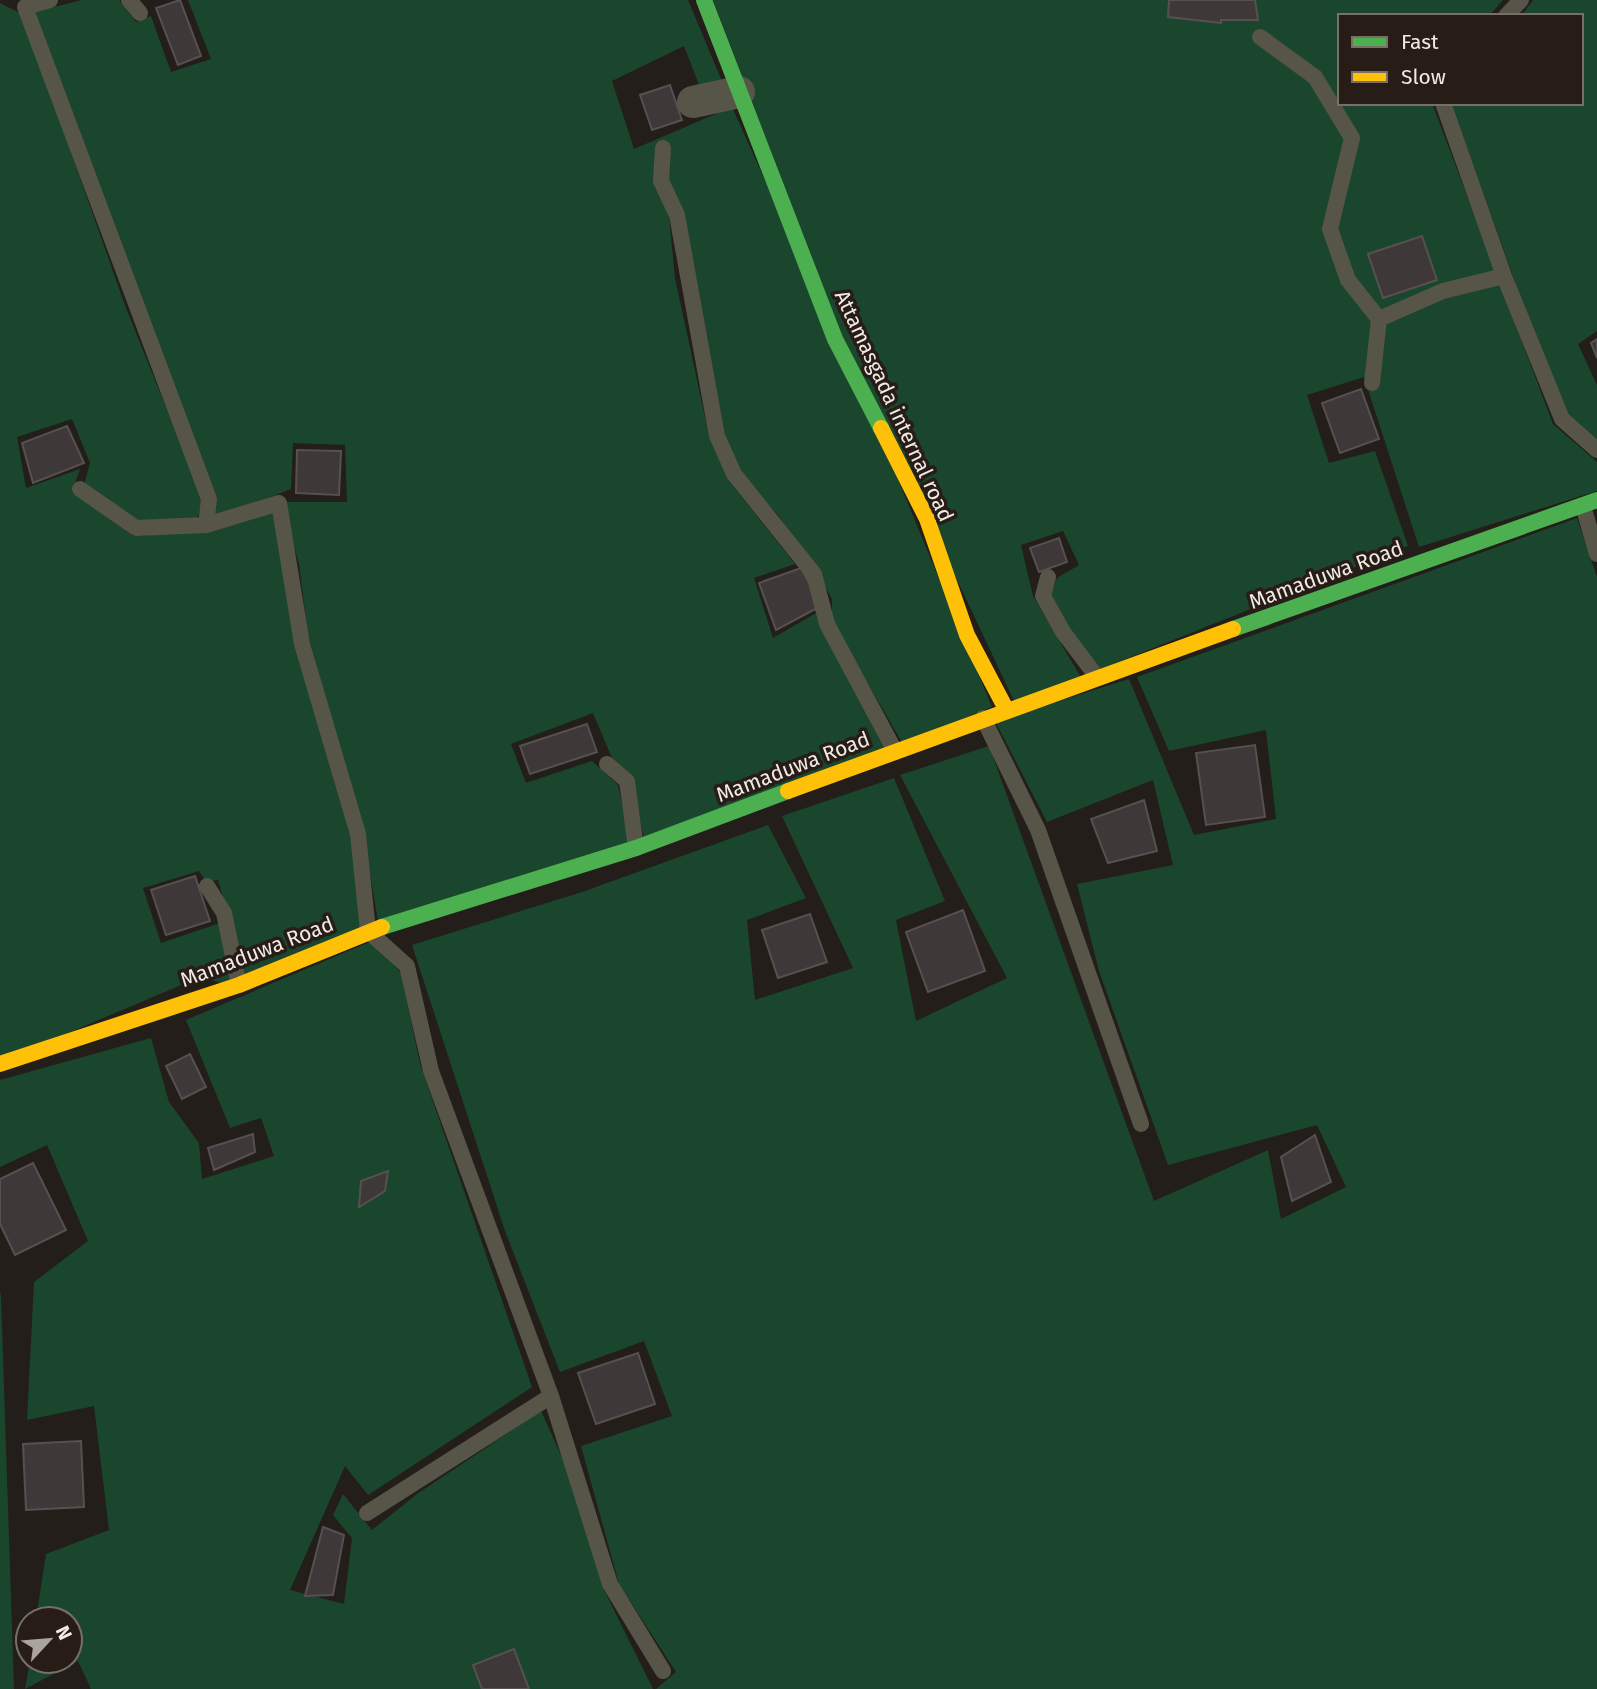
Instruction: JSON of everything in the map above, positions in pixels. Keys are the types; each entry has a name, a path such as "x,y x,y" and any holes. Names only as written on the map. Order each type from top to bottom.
{"street":[{"name":"Attamasgada internal road","path":"704,0 835,339 927,519 967,635 1006,709"},
{"path":"693,102 739,92"},
{"name":"Mamaduwa Road","path":"0,1064 239,985 368,931 636,848 1006,709 1098,679 1590,503"}],"lane":[{"path":"50,0 19,3 209,499 206,525"},
{"path":"129,0 140,13"},
{"path":"1508,14 1521,0"},
{"path":"1260,37 1315,77 1352,138 1330,229 1348,280 1379,319 1372,383"},
{"path":"1444,105 1504,276 1562,419 1597,450"},
{"path":"663,148 661,181 677,215 717,436 734,474 814,574 827,624 895,751"},
{"path":"1379,319 1443,291 1504,276"},
{"path":"80,489 136,528 206,525 279,503 302,644 358,834 368,931 407,967 431,1071 551,1396 610,1584 663,1671"},
{"path":"1590,503 1597,554"},
{"path":"1048,577 1042,596 1063,632 1098,679"},
{"path":"983,718 1038,830 1141,1124"},
{"path":"607,764 628,781 636,848"},
{"path":"207,886 224,913 239,985"},
{"path":"367,1513 551,1396"}],"green space":[{"path":"82,0 119,0 136,22 151,16 171,72 211,59 188,0 688,0 724,86 703,95 684,46 612,81 634,149 732,107 883,443 992,707 903,744 832,622 832,599 816,570 778,515 739,472 722,433 667,182 662,145 675,278 710,440 729,481 795,564 754,578 773,638 816,613 891,752 645,845 632,775 612,758 593,713 511,744 526,783 592,761 618,785 631,849 379,927 363,831 308,635 299,564 282,502 347,502 345,445 293,443 291,489 214,519 217,497 137,307 34,12"},
{"path":"713,0 1503,0 1491,14 1338,14 1338,105 1433,105 1553,424 1597,462 1597,491 1419,547 1364,377 1307,395 1329,463 1375,451 1408,546 1101,669 1071,632 1051,594 1057,578 1079,565 1063,531 1021,545 1033,596 1082,679 1014,701 841,333"},
{"path":"1533,0 1597,0 1597,331 1578,344 1597,385 1597,441 1569,416 1532,329 1452,105 1583,105 1583,14 1522,14"},
{"path":"0,3 22,14 126,308 203,499 197,520 139,522 84,485 90,463 72,419 17,437 26,488 80,469 72,492 133,536 209,532 275,511 351,836 366,931 247,980 218,880 206,882 199,871 143,888 161,943 220,923 236,987 200,977 0,1062"},
{"path":"1577,518 1597,577 1597,1689 656,1689 676,1672 619,1584 581,1446 672,1416 644,1341 560,1372 505,1231 412,945 582,892 768,825 806,898 747,920 755,1000 853,968 782,816 894,778 945,901 896,920 916,1021 1007,978 900,775 989,746 1154,1201 1268,1150 1281,1219 1346,1187 1317,1125 1168,1165 1099,971 1077,884 1173,865 1153,780 1047,822 995,721 1129,679 1194,835 1276,819 1266,730 1169,751 1137,677"},
{"path":"372,941 401,973 420,1064 532,1387 368,1495 345,1466 290,1590 344,1604 352,1538 333,1515 343,1494 372,1530 417,1494 541,1411 572,1479 603,1588 653,1689 91,1689 84,1674 84,1605 38,1605 46,1554 109,1530 94,1406 27,1420 34,1282 88,1241 47,1145 0,1167 0,1080 151,1038 169,1102 199,1143 202,1179 274,1156 261,1118 230,1128 186,1020"},
{"path":"0,1291 1,1296 14,1689 0,1689"},
{"path":"28,1675 52,1675 25,1689"}],"building":[{"path":"180,0 201,56 178,65 156,8"},
{"path":"1169,0 1255,0 1258,20 1221,20 1221,23 1168,17"},
{"path":"670,85 682,120 652,130 640,95"},
{"path":"1422,236 1437,280 1383,298 1368,254"},
{"path":"1597,339 1597,358 1591,343"},
{"path":"1361,389 1379,439 1340,453 1322,403"},
{"path":"67,426 84,463 33,483 22,443"},
{"path":"297,450 341,451 339,495 296,493"},
{"path":"1059,538 1067,562 1039,572 1030,548"},
{"path":"801,568 821,606 776,630 759,583"},
{"path":"587,724 597,752 530,774 520,746"},
{"path":"1255,745 1265,817 1206,825 1196,753"},
{"path":"1144,800 1157,851 1108,863 1091,819"},
{"path":"195,876 210,921 166,935 151,890"},
{"path":"963,910 985,971 928,992 906,932"},
{"path":"810,914 827,962 778,978 762,930"},
{"path":"190,1054 206,1087 182,1099 166,1066"},
{"path":"253,1134 255,1152 214,1170 208,1148"},
{"path":"1315,1135 1331,1182 1292,1201 1281,1157"},
{"path":"33,1163 66,1230 15,1255 0,1224 0,1179"},
{"path":"388,1171 385,1191 359,1207 361,1181"},
{"path":"638,1353 655,1404 596,1424 578,1373"},
{"path":"81,1441 84,1507 26,1510 23,1444"},
{"path":"323,1527 344,1535 333,1595 305,1596"},
{"path":"514,1649 529,1689 482,1689 473,1665"}],"traffic: fast":[{"path":"704,0 835,339 881,428"},
{"path":"1233,629 1597,500"},
{"path":"382,927 636,848 788,791"}],"traffic: slow":[{"path":"881,428 927,519 967,635 1006,709"},
{"path":"788,791 1233,629"},
{"path":"0,1064 239,985 382,927"}]}
